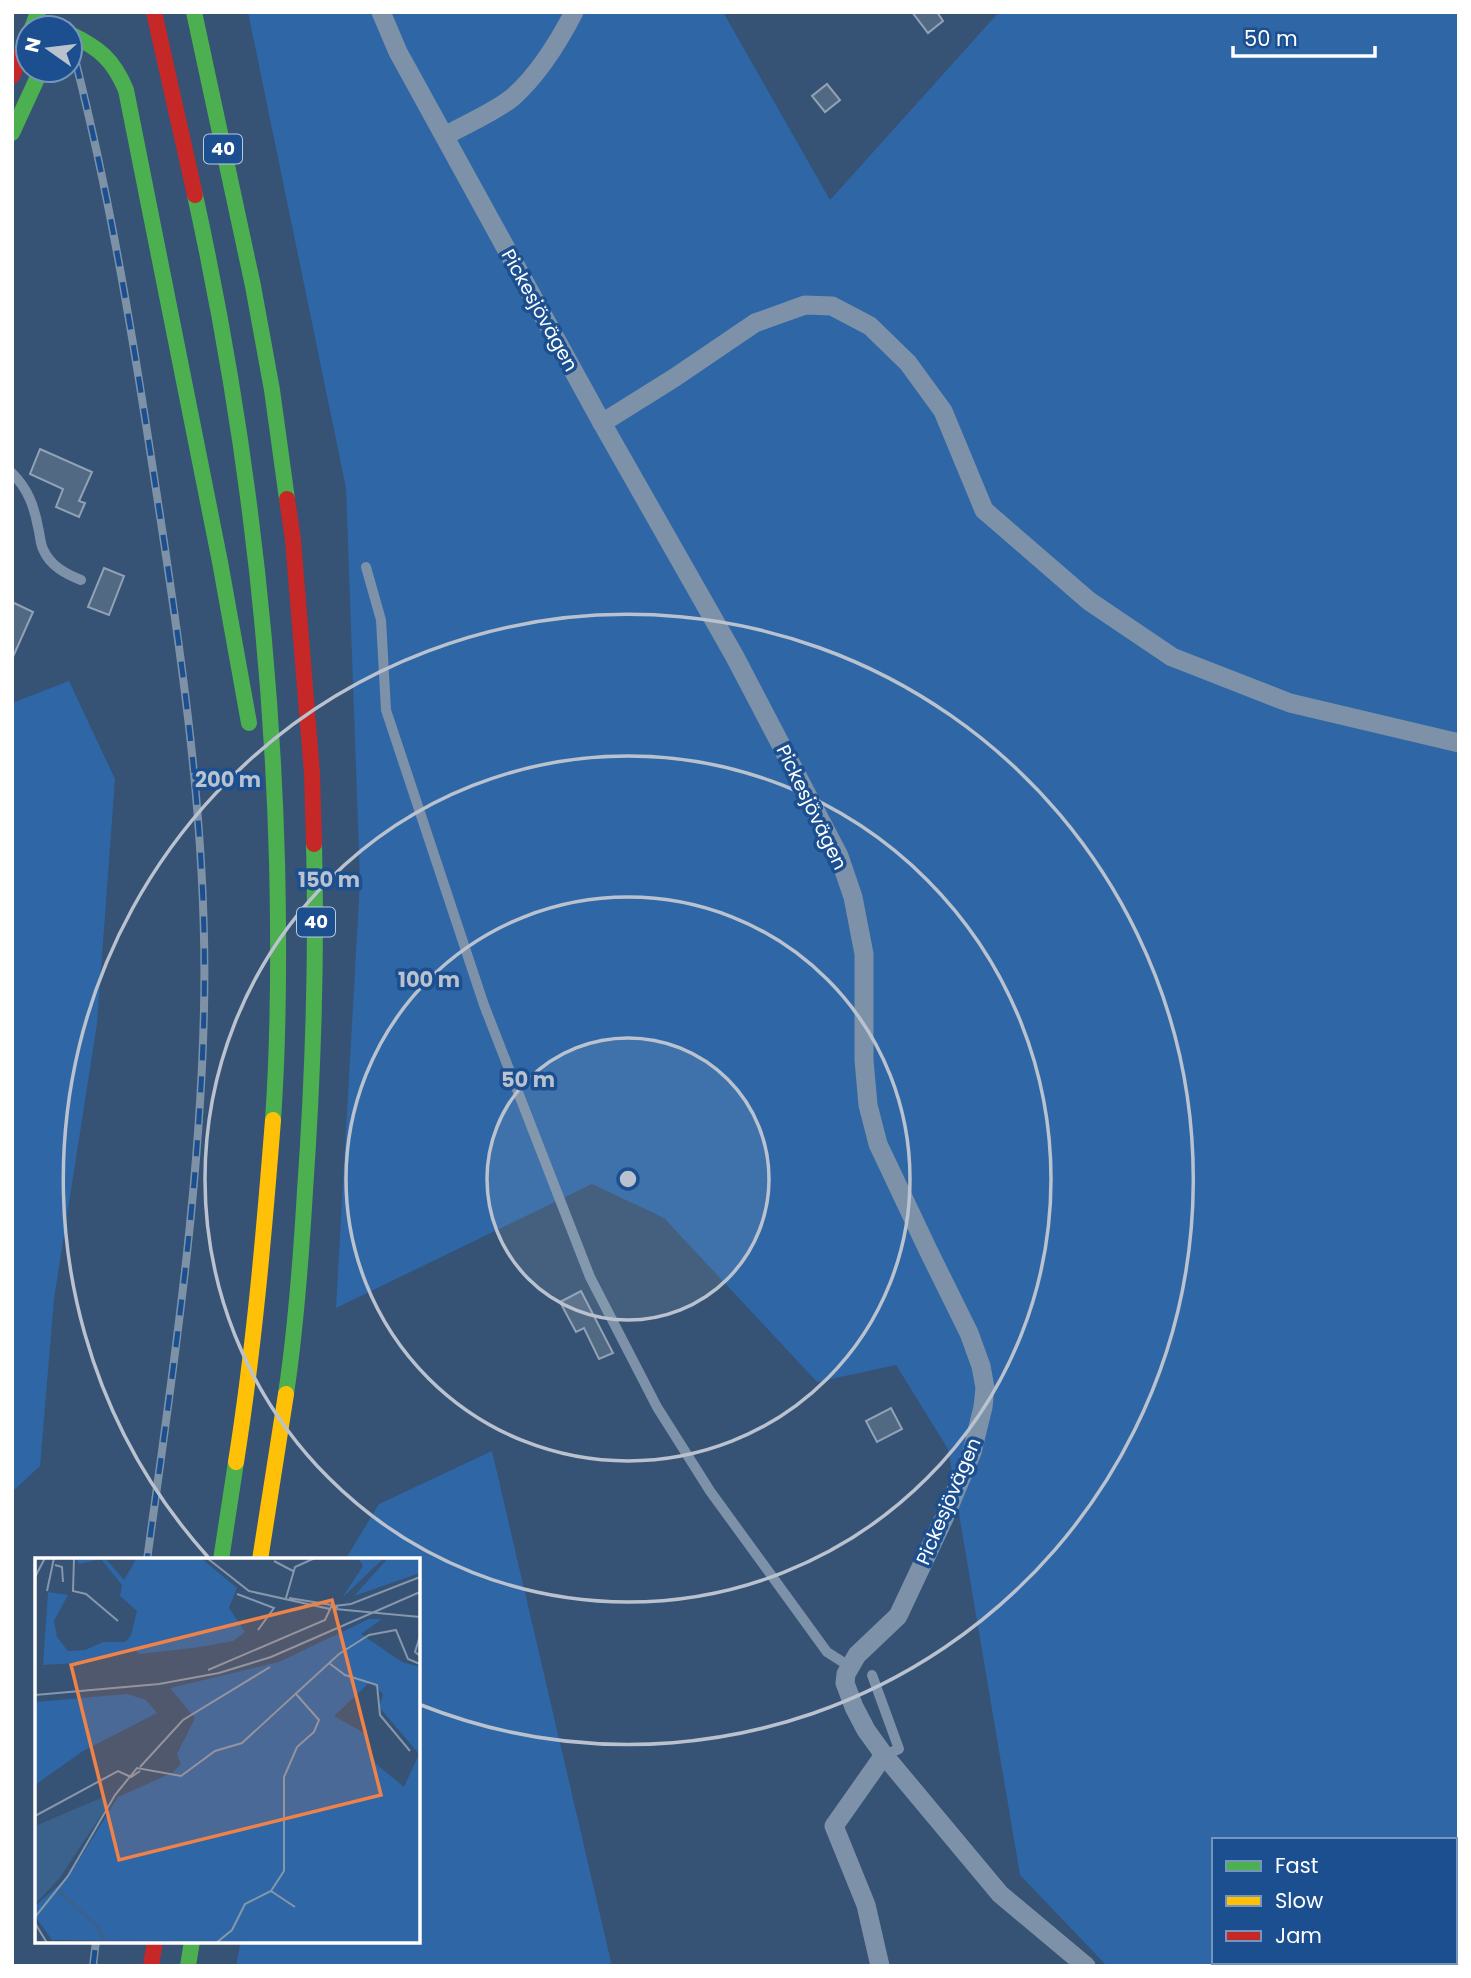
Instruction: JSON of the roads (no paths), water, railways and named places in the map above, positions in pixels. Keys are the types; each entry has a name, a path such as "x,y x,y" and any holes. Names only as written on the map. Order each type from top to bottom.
{"main road":[{"name":"40","path":"154,12 216,292 255,549 275,779 279,938 274,1105 263,1253 249,1380 221,1558"},
{"name":"40","path":"194,12 253,286 272,390 293,540 312,773 316,936 311,1104 301,1255 288,1381 260,1558"},
{"path":"84,39 109,58 119,71 126,89 228,601 252,744"},
{"path":"12,133 35,84"},
{"path":"259,811 277,1006"},
{"path":"151,1966 155,1943"},
{"path":"188,1966 192,1943"}],"street":[{"name":"Pickesjövägen","path":"381,12 398,52 602,423 735,657 839,856 853,897 864,954 864,1060 868,1105 875,1134 969,1333 981,1366 985,1388 972,1452 898,1616 849,1666"},
{"path":"445,136 511,99 557,45 574,12"},
{"path":"602,423 755,323 805,306 832,306 870,326 908,363 943,411 984,510 1089,601 1172,657 1290,703 1459,743"},
{"path":"849,1666 845,1683 848,1692 866,1730 884,1755 1000,1894 1086,1966"},
{"path":"880,1966 866,1905 834,1826 884,1755"}],"lane":[{"path":"12,473 23,484 32,500 42,549 64,573 81,580"},
{"path":"366,567 381,620 386,710 484,1005 590,1277 657,1407 710,1491 827,1652 849,1666"},
{"path":"872,1675 899,1749 884,1755"}],"railway":[{"path":"81,84 112,224 149,441 192,751 202,880 204,1009 197,1147 183,1285 147,1558"},
{"path":"93,1966 96,1943"}]}
